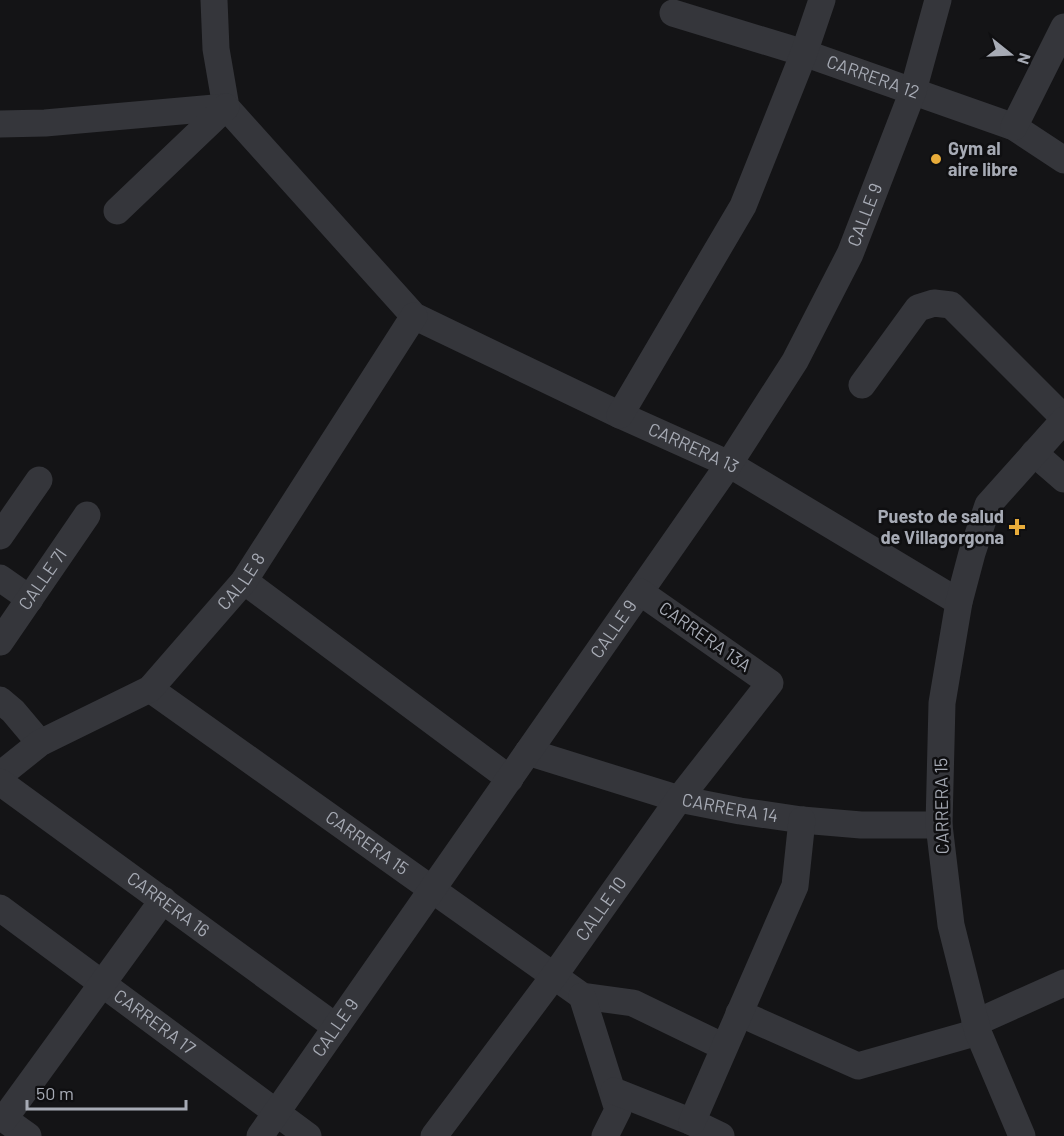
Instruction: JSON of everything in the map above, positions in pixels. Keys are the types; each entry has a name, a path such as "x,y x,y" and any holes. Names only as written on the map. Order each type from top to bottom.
{"street":[{"path":"214,0 216,49 226,107 414,316"},
{"path":"620,416 743,206 804,53 822,0"},
{"name":"CALLE 9","path":"260,1136 729,464 795,362 850,254 913,91 938,0"},
{"name":"CARRERA 12","path":"673,13 804,53 1014,128 1064,160"},
{"path":"1014,128 1064,27"},
{"path":"0,124 45,123 226,107"},
{"path":"117,211 226,107"},
{"path":"862,386 918,308 934,303 951,305 1064,419 1034,453 1064,479"},
{"name":"CARRERA 13","path":"414,316 620,416 729,464 959,602"},
{"name":"CALLE 8","path":"0,775 40,743 150,689 244,581 414,316"},
{"name":"CARRERA 15","path":"1022,1136 976,1028 951,925 939,825 942,703 959,602 988,505 1034,453"},
{"path":"0,536 39,480"},
{"name":"CALLE 7I","path":"0,642 87,515"},
{"path":"0,579 30,599"},
{"path":"244,581 510,778"},
{"name":"CARRERA 13A","path":"640,592 770,683"},
{"name":"CALLE 10","path":"434,1136 554,976 679,799 770,683"},
{"name":"CARRERA 15","path":"150,689 582,996"},
{"path":"0,700 13,711 40,743"},
{"name":"CARRERA 14","path":"528,752 679,799 740,811 802,820 861,825 939,825"},
{"name":"CARRERA 16","path":"0,782 336,1027"},
{"path":"692,1122 795,886 802,820"},
{"path":"28,1136 2,1118 163,900"},
{"name":"CARRERA 17","path":"0,908 308,1136"},
{"path":"739,1013 858,1066 976,1028 1064,983"},
{"path":"605,1136 616,1101 582,996 633,1003 724,1047"},
{"path":"616,1101 692,1122 721,1136"}],"place":[{"name":"Gym al aire libre","path":"936,159"},
{"name":"Puesto de salud de Villagorgona","path":"1017,527"}]}
